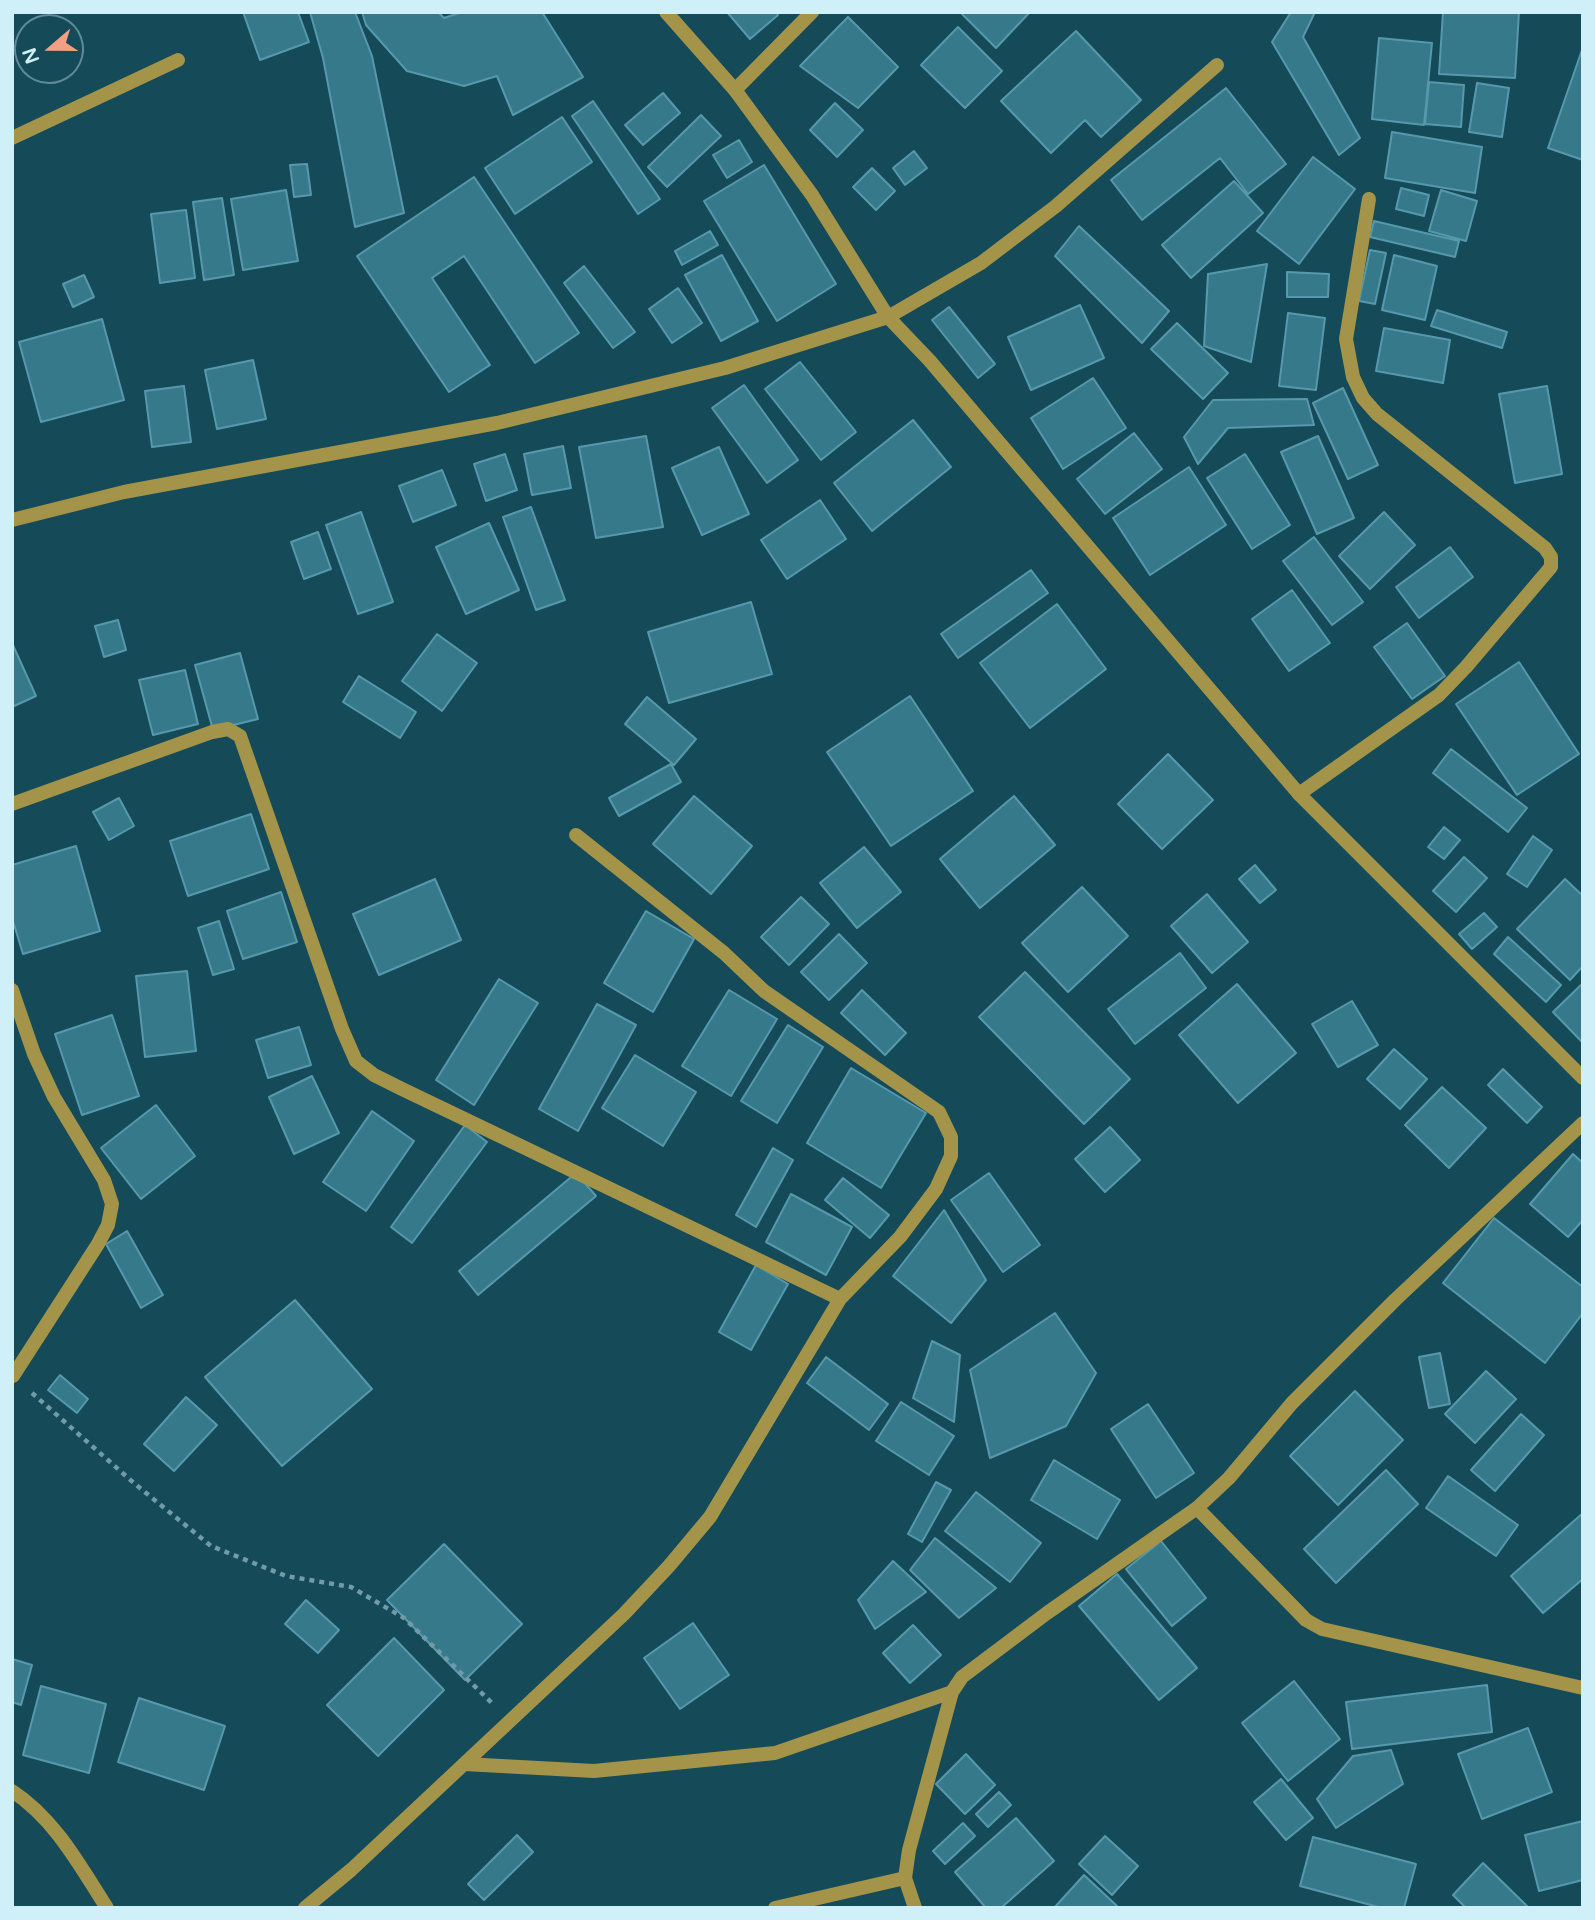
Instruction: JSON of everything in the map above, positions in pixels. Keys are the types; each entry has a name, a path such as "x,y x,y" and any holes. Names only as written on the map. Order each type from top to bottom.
{"street":[{"path":"666,12 735,90 811,195 888,317 930,361 1299,793 1583,1078"},
{"path":"735,90 812,12"},
{"path":"12,138 178,60"},
{"path":"12,520 124,492 497,423 725,368 888,317 981,263 1056,206 1217,65"},
{"path":"1299,793 1439,695 1551,567 1550,556 1545,548 1377,414 1363,398 1353,377 1346,339 1369,199"},
{"path":"12,804 212,732 228,729 240,736 342,1029 356,1061 374,1075 402,1089 840,1299"},
{"path":"304,1908 351,1870 624,1614 670,1566 710,1517 840,1299 900,1237 936,1189 951,1156 951,1137 939,1112 764,990 724,953 576,835"},
{"path":"12,990 34,1054 54,1097 104,1180 112,1204 108,1225 98,1244 13,1377"},
{"path":"915,1908 905,1878 909,1850 952,1692 962,1677 1046,1613 1198,1508 1229,1478 1292,1403 1386,1309 1583,1124"},
{"path":"1198,1508 1306,1620 1322,1629 1583,1688"},
{"path":"464,1764 594,1771 775,1753 952,1692"},
{"path":"12,1791 27,1800 58,1832 107,1908"},
{"path":"775,1908 905,1878"}],"path":[{"path":"13,1377 135,1484 211,1546 286,1576 351,1587 404,1618 510,1721"}],"building":[{"path":"243,12 298,12 309,42 260,60"},
{"path":"310,12 355,12 372,56 404,213 355,227 323,58"},
{"path":"362,12 438,12 444,18 462,12 542,12 583,77 513,115 497,76 464,86 407,71 366,25"},
{"path":"727,12 776,12 778,15 750,39"},
{"path":"960,12 1030,12 996,48"},
{"path":"1291,12 1315,12 1303,37 1360,138 1339,155 1272,42"},
{"path":"1443,12 1519,12 1515,78 1439,74"},
{"path":"848,17 898,67 858,108 800,66"},
{"path":"958,27 1002,71 965,108 921,65"},
{"path":"1076,31 1141,100 1101,137 1085,120 1051,153 1001,101"},
{"path":"1379,38 1432,43 1424,125 1372,119"},
{"path":"1583,47 1583,160 1548,148"},
{"path":"1429,82 1464,85 1461,127 1425,124"},
{"path":"1477,83 1509,88 1502,137 1469,132"},
{"path":"1226,88 1286,164 1248,194 1220,158 1142,220 1111,180"},
{"path":"663,93 680,113 643,145 625,125"},
{"path":"593,101 660,199 638,214 572,116"},
{"path":"835,103 863,130 837,157 810,130"},
{"path":"701,115 721,136 667,187 648,167"},
{"path":"562,117 592,162 515,214 485,168"},
{"path":"1392,132 1482,147 1475,193 1385,178"},
{"path":"739,140 752,162 727,178 713,155"},
{"path":"914,151 927,168 905,185 893,168"},
{"path":"1313,157 1355,189 1299,264 1257,231"},
{"path":"307,164 311,195 294,197 290,165"},
{"path":"764,165 836,284 777,321 704,201"},
{"path":"872,168 895,191 876,210 853,187"},
{"path":"474,177 579,333 535,363 464,256 432,278 490,365 449,392 357,256"},
{"path":"1234,181 1263,213 1191,278 1162,245"},
{"path":"1401,188 1429,195 1424,216 1396,209"},
{"path":"286,190 298,261 243,270 231,199"},
{"path":"1441,190 1477,201 1466,241 1429,231"},
{"path":"222,198 234,275 204,280 193,202"},
{"path":"186,210 195,278 160,283 151,214"},
{"path":"1374,221 1459,241 1455,257 1370,237"},
{"path":"1079,226 1169,311 1142,343 1055,256"},
{"path":"710,231 718,245 682,265 675,251"},
{"path":"1370,250 1386,253 1375,304 1359,301"},
{"path":"722,255 758,321 721,341 685,275"},
{"path":"1394,255 1437,266 1425,320 1382,310"},
{"path":"1267,264 1251,362 1204,346 1208,274"},
{"path":"584,266 635,332 613,348 564,283"},
{"path":"1287,272 1329,274 1328,297 1287,297"},
{"path":"84,275 94,297 73,307 63,284"},
{"path":"678,288 702,323 672,343 649,309"},
{"path":"1080,305 1104,358 1031,390 1008,337"},
{"path":"949,307 995,364 978,378 932,320"},
{"path":"1437,310 1507,332 1502,348 1431,326"},
{"path":"1288,313 1325,318 1316,390 1279,386"},
{"path":"102,319 124,400 41,422 19,342"},
{"path":"1177,323 1228,373 1203,399 1151,349"},
{"path":"1384,328 1450,340 1443,383 1376,371"},
{"path":"253,360 266,419 217,429 205,370"},
{"path":"800,362 856,432 821,460 765,389"},
{"path":"1093,378 1126,428 1063,469 1031,418"},
{"path":"744,385 798,460 767,483 712,408"},
{"path":"184,386 191,442 152,447 145,391"},
{"path":"1547,386 1562,474 1515,483 1499,394"},
{"path":"1343,388 1378,465 1348,479 1313,403"},
{"path":"1307,399 1314,425 1228,428 1198,464 1184,437 1213,400"},
{"path":"913,420 951,467 872,531 834,483"},
{"path":"1134,433 1162,469 1105,514 1077,479"},
{"path":"646,436 663,527 596,538 579,447"},
{"path":"1318,436 1354,518 1317,534 1281,452"},
{"path":"563,446 571,488 532,495 524,454"},
{"path":"719,447 749,514 702,535 672,468"},
{"path":"505,454 517,490 486,501 474,464"},
{"path":"1245,454 1290,525 1252,549 1207,478"},
{"path":"1189,467 1226,525 1150,575 1113,518"},
{"path":"442,470 456,505 413,522 399,486"},
{"path":"820,500 846,539 787,579 761,540"},
{"path":"531,507 565,600 536,610 503,517"},
{"path":"361,512 393,602 358,614 326,525"},
{"path":"1384,512 1415,545 1370,589 1339,556"},
{"path":"489,523 519,590 466,614 436,547"},
{"path":"318,532 331,569 304,579 291,542"},
{"path":"1314,537 1363,602 1332,625 1283,561"},
{"path":"1450,547 1473,577 1419,618 1396,587"},
{"path":"1031,570 1048,593 958,658 941,634"},
{"path":"1292,590 1330,643 1289,671 1252,619"},
{"path":"751,602 772,674 669,703 648,632"},
{"path":"1057,604 1106,669 1030,728 980,663"},
{"path":"118,620 126,650 104,657 95,626"},
{"path":"1407,623 1445,676 1412,699 1374,647"},
{"path":"437,634 477,663 442,711 402,681"},
{"path":"12,643 36,696 12,707"},
{"path":"240,653 258,719 213,730 195,665"},
{"path":"1519,662 1579,754 1517,795 1456,704"},
{"path":"185,670 198,724 153,735 139,680"},
{"path":"359,676 416,712 400,738 343,702"},
{"path":"910,696 973,791 891,846 827,752"},
{"path":"647,697 696,739 674,765 625,724"},
{"path":"1451,749 1527,808 1508,832 1433,773"},
{"path":"1168,754 1213,800 1162,849 1118,804"},
{"path":"671,764 681,782 619,816 609,798"},
{"path":"694,796 752,846 711,894 653,844"},
{"path":"1014,796 1055,845 980,908 940,859"},
{"path":"119,798 134,826 109,840 93,812"},
{"path":"251,814 269,869 188,896 170,841"},
{"path":"1444,827 1460,840 1444,859 1428,847"},
{"path":"1533,836 1552,850 1527,887 1507,874"},
{"path":"76,846 100,931 23,954 12,918 12,865"},
{"path":"864,847 901,892 857,928 820,883"},
{"path":"1464,857 1487,878 1456,912 1433,891"},
{"path":"1255,865 1276,890 1260,903 1239,879"},
{"path":"435,879 461,940 379,975 353,914"},
{"path":"1565,879 1583,896 1583,966 1570,980 1517,929"},
{"path":"1082,887 1128,936 1068,992 1022,943"},
{"path":"281,892 297,942 243,959 227,911"},
{"path":"1207,894 1248,942 1212,973 1171,926"},
{"path":"801,897 829,924 789,965 761,937"},
{"path":"646,911 694,939 653,1012 604,983"},
{"path":"1484,913 1497,927 1472,949 1459,934"},
{"path":"219,921 234,969 213,975 198,928"},
{"path":"839,934 867,963 829,1000 801,972"},
{"path":"1508,937 1561,985 1546,1002 1494,954"},
{"path":"1180,953 1206,988 1135,1044 1108,1009"},
{"path":"187,971 196,1051 145,1057 136,976"},
{"path":"1025,972 1130,1079 1084,1124 979,1017"},
{"path":"499,979 538,1003 474,1105 436,1080"},
{"path":"1583,983 1583,1043 1553,1012"},
{"path":"1237,984 1296,1053 1238,1103 1179,1035"},
{"path":"729,990 777,1019 731,1096 682,1066"},
{"path":"862,990 906,1033 885,1055 841,1013"},
{"path":"1352,1001 1378,1045 1338,1067 1312,1024"},
{"path":"597,1004 636,1025 578,1131 539,1109"},
{"path":"112,1015 139,1096 82,1115 55,1034"},
{"path":"788,1025 823,1047 777,1123 741,1101"},
{"path":"299,1027 311,1065 268,1078 256,1040"},
{"path":"1394,1049 1427,1079 1400,1109 1367,1079"},
{"path":"635,1055 696,1092 663,1146 602,1108"},
{"path":"851,1068 926,1113 881,1188 807,1143"},
{"path":"1503,1069 1542,1107 1527,1123 1488,1085"},
{"path":"312,1076 339,1133 294,1154 269,1097"},
{"path":"1442,1087 1486,1128 1449,1168 1405,1125"},
{"path":"156,1105 195,1156 141,1199 101,1148"},
{"path":"372,1111 414,1141 366,1211 323,1182"},
{"path":"465,1125 487,1142 412,1243 391,1227"},
{"path":"1110,1127 1140,1160 1105,1192 1075,1159"},
{"path":"773,1148 793,1160 756,1227 736,1215"},
{"path":"1573,1154 1583,1163 1583,1220 1568,1237 1530,1204"},
{"path":"576,1173 596,1196 478,1295 459,1271"},
{"path":"989,1173 1040,1245 1003,1272 951,1200"},
{"path":"843,1178 889,1215 870,1238 825,1200"},
{"path":"791,1194 852,1227 826,1275 766,1242"},
{"path":"944,1210 986,1280 951,1323 893,1276"},
{"path":"1494,1218 1583,1287 1583,1313 1545,1363 1443,1283"},
{"path":"127,1231 163,1295 141,1308 106,1244"},
{"path":"756,1265 788,1284 751,1350 719,1332"},
{"path":"295,1300 372,1389 282,1466 205,1377"},
{"path":"1055,1313 1096,1373 1066,1426 990,1458 970,1370"},
{"path":"932,1341 960,1355 954,1422 913,1398"},
{"path":"1440,1353 1450,1404 1429,1408 1419,1357"},
{"path":"826,1357 888,1404 869,1430 807,1383"},
{"path":"1486,1371 1516,1399 1475,1443 1445,1414"},
{"path":"60,1375 88,1399 77,1413 48,1390"},
{"path":"1355,1391 1403,1440 1338,1505 1290,1456"},
{"path":"186,1397 217,1425 174,1471 144,1444"},
{"path":"901,1402 954,1436 929,1475 876,1441"},
{"path":"1148,1404 1194,1473 1156,1498 1111,1429"},
{"path":"1521,1414 1544,1435 1495,1491 1471,1470"},
{"path":"1054,1460 1120,1500 1097,1539 1031,1500"},
{"path":"1386,1470 1418,1504 1336,1583 1304,1549"},
{"path":"1448,1476 1518,1525 1496,1556 1426,1508"},
{"path":"936,1482 951,1490 922,1542 908,1534"},
{"path":"976,1492 1041,1543 1010,1582 945,1531"},
{"path":"1583,1513 1583,1579 1543,1613 1511,1576"},
{"path":"935,1538 996,1588 959,1618 910,1570"},
{"path":"1161,1541 1206,1598 1172,1626 1126,1569"},
{"path":"444,1544 522,1624 465,1680 387,1600"},
{"path":"893,1561 926,1592 875,1629 858,1600"},
{"path":"1117,1574 1197,1668 1159,1700 1079,1606"},
{"path":"306,1600 339,1630 318,1653 285,1624"},
{"path":"693,1623 729,1675 680,1709 644,1658"},
{"path":"913,1625 941,1655 910,1683 883,1653"},
{"path":"394,1638 444,1690 378,1756 327,1705"},
{"path":"12,1659 32,1665 21,1705 12,1702"},
{"path":"1294,1681 1340,1739 1288,1781 1242,1723"},
{"path":"1487,1685 1492,1732 1352,1749 1346,1702"},
{"path":"41,1686 106,1704 89,1773 23,1755"},
{"path":"139,1698 225,1726 204,1790 118,1762"},
{"path":"1528,1728 1552,1792 1482,1819 1458,1754"},
{"path":"1391,1750 1403,1784 1336,1828 1317,1799 1353,1756"},
{"path":"966,1754 995,1785 965,1814 936,1784"},
{"path":"1281,1779 1313,1818 1286,1840 1254,1802"},
{"path":"999,1792 1011,1805 988,1827 976,1814"},
{"path":"1016,1818 1054,1861 1001,1908 986,1908 955,1872"},
{"path":"1583,1821 1583,1880 1539,1891 1525,1835"},
{"path":"963,1823 975,1836 945,1864 933,1851"},
{"path":"517,1835 533,1852 484,1900 468,1884"},
{"path":"1105,1836 1138,1866 1112,1895 1079,1864"},
{"path":"1313,1837 1416,1864 1404,1908 1382,1908 1300,1886"},
{"path":"1483,1863 1529,1908 1466,1908 1453,1895"},
{"path":"1084,1875 1117,1906 1115,1908 1054,1908"}]}
